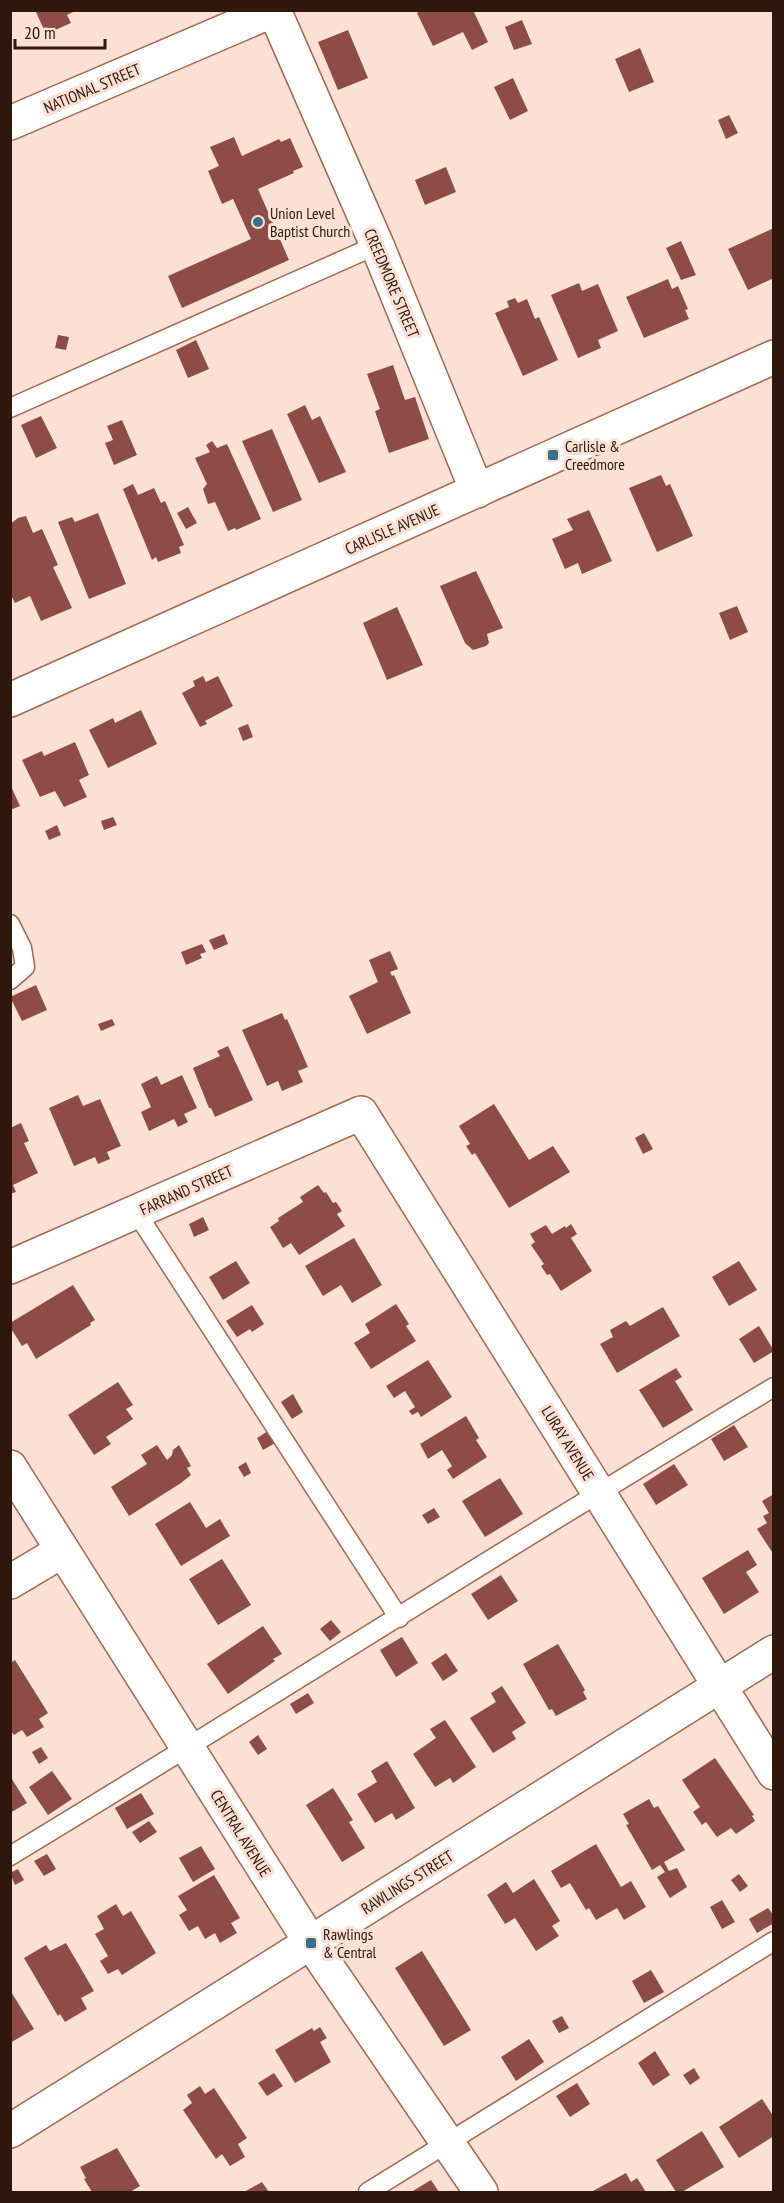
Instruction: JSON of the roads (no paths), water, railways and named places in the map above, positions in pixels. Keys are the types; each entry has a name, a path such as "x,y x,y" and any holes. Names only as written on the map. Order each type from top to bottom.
{"street":[{"name":"NATIONAL STREET","path":"10,123 274,10"},
{"name":"CREEDMORE STREET","path":"274,10 377,245 477,491"},
{"name":"CARLISLE AVENUE","path":"10,700 774,357"},
{"name":"FARRAND STREET","path":"10,1267 361,1113"},
{"name":"LURAY AVENUE","path":"361,1113 774,1773"},
{"name":"CENTRAL AVENUE","path":"10,1467 311,1943 481,2193"},
{"path":"10,1582 62,1551"},
{"name":"RAWLINGS STREET","path":"10,2131 774,1652"}],"lane":[{"path":"10,408 377,245"},
{"path":"10,924 22,948 25,967 10,980"},
{"path":"136,1212 399,1618"},
{"path":"10,1856 188,1749 598,1492 774,1387"},
{"path":"368,2193 774,1941"}],"place":[{"name":"Union Level Baptist Church","path":"258,222"},
{"name":"Carlisle & Creedmore","path":"553,455"},
{"name":"Rawlings & Central","path":"311,1943"}]}
